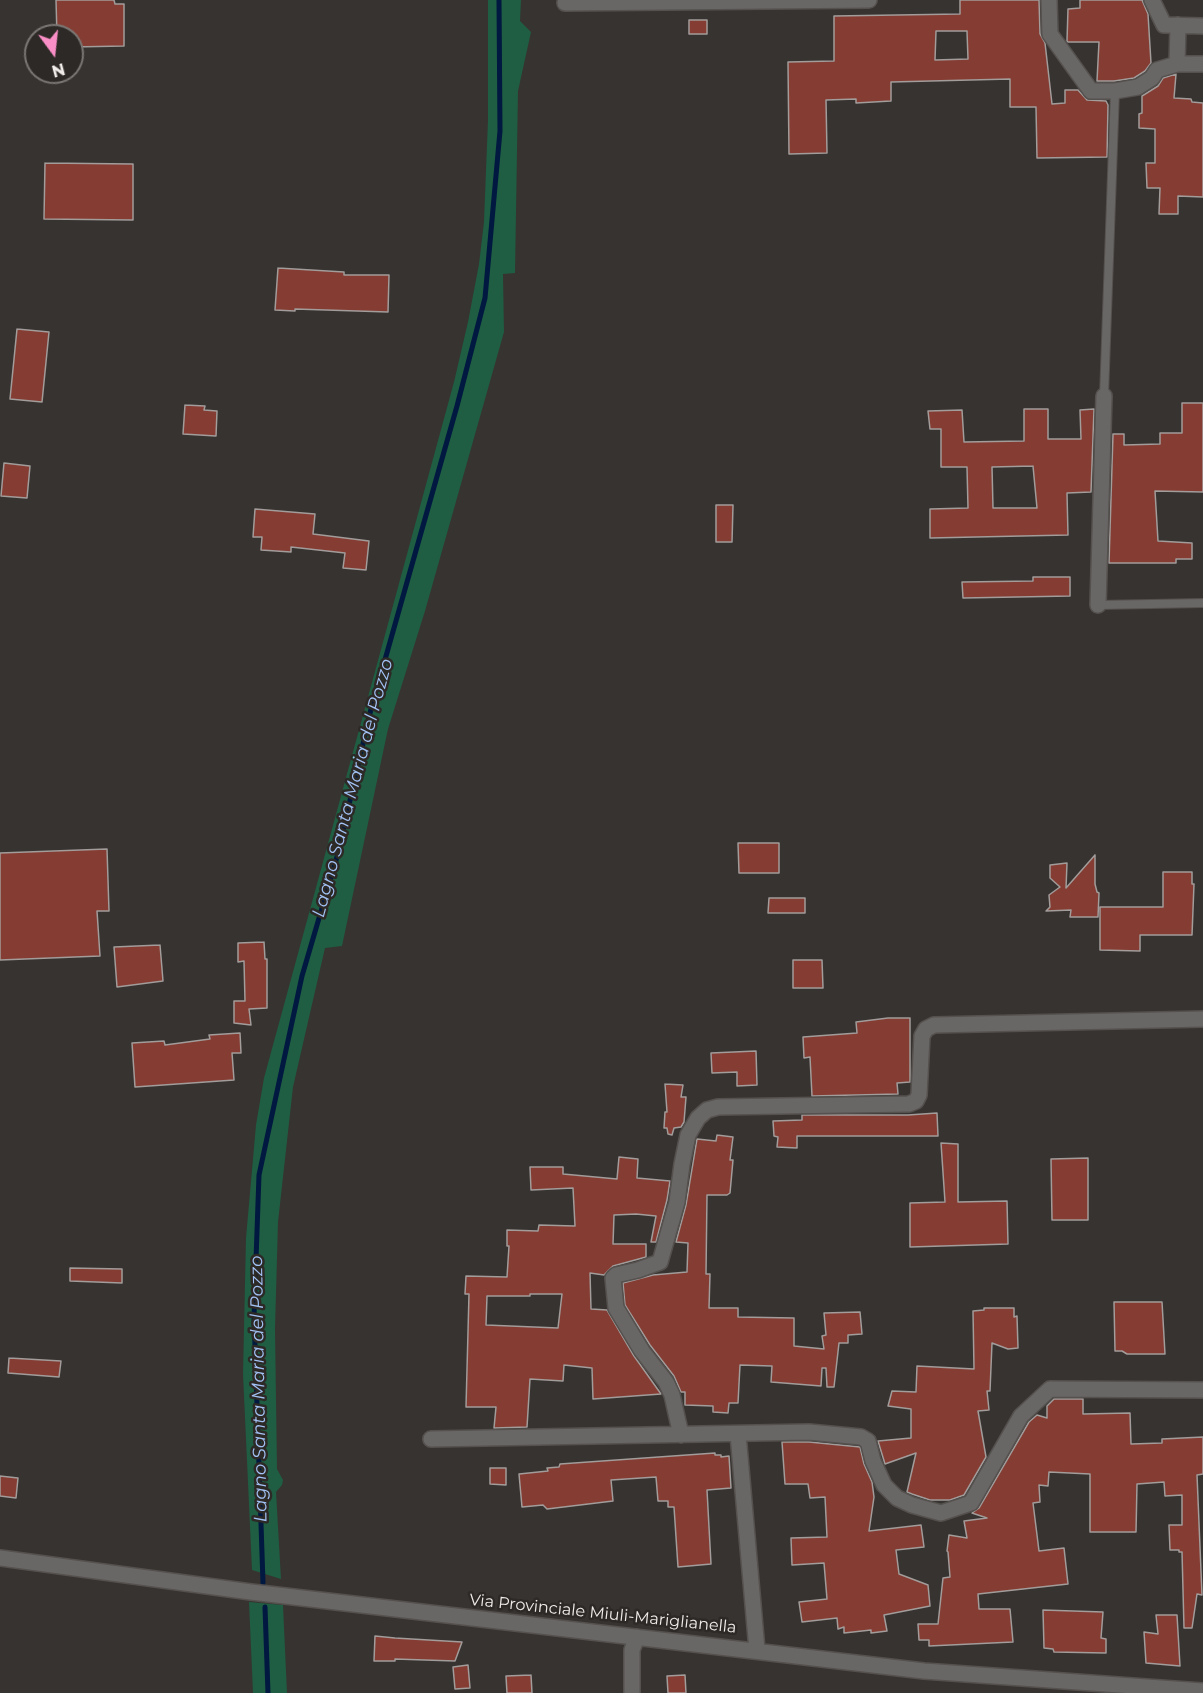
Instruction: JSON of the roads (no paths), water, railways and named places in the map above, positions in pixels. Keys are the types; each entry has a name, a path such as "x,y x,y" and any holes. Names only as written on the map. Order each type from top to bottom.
{"street":[{"path":"565,3 869,0"},
{"path":"1049,0 1050,34 1091,91 1115,91 1138,87 1152,78 1157,70 1177,64 1203,64"},
{"path":"1152,0 1164,25 1203,26"},
{"path":"1177,64 1178,25"},
{"path":"1098,605 1104,396"},
{"path":"681,1435 672,1395 666,1382 642,1351 616,1308 613,1278 616,1275 660,1262 677,1202 688,1135 698,1118 706,1110 718,1107 909,1104 916,1101 919,1095 922,1036 926,1029 934,1025 1203,1019"},
{"path":"431,1439 809,1432 861,1437 868,1441 878,1474 884,1485 897,1498 941,1512 971,1503 1021,1416 1050,1389 1203,1390"},
{"path":"738,1434 757,1650"},
{"name":"Via Provinciale Miuli-Mariglianella","path":"0,1558 251,1592 924,1671 1203,1691"},
{"path":"632,1693 632,1650 637,1637"}],"lane":[{"path":"1104,396 1115,91"},
{"path":"1098,605 1203,603"}],"waterway":[{"name":"Lagno Santa Maria del Pozzo","path":"263,1583 254,1316 259,1175 302,976 337,857 371,709 457,406 485,298 500,131 499,0"},
{"name":"Lagno Santa Maria del Pozzo","path":"265,1607 268,1693"}]}
